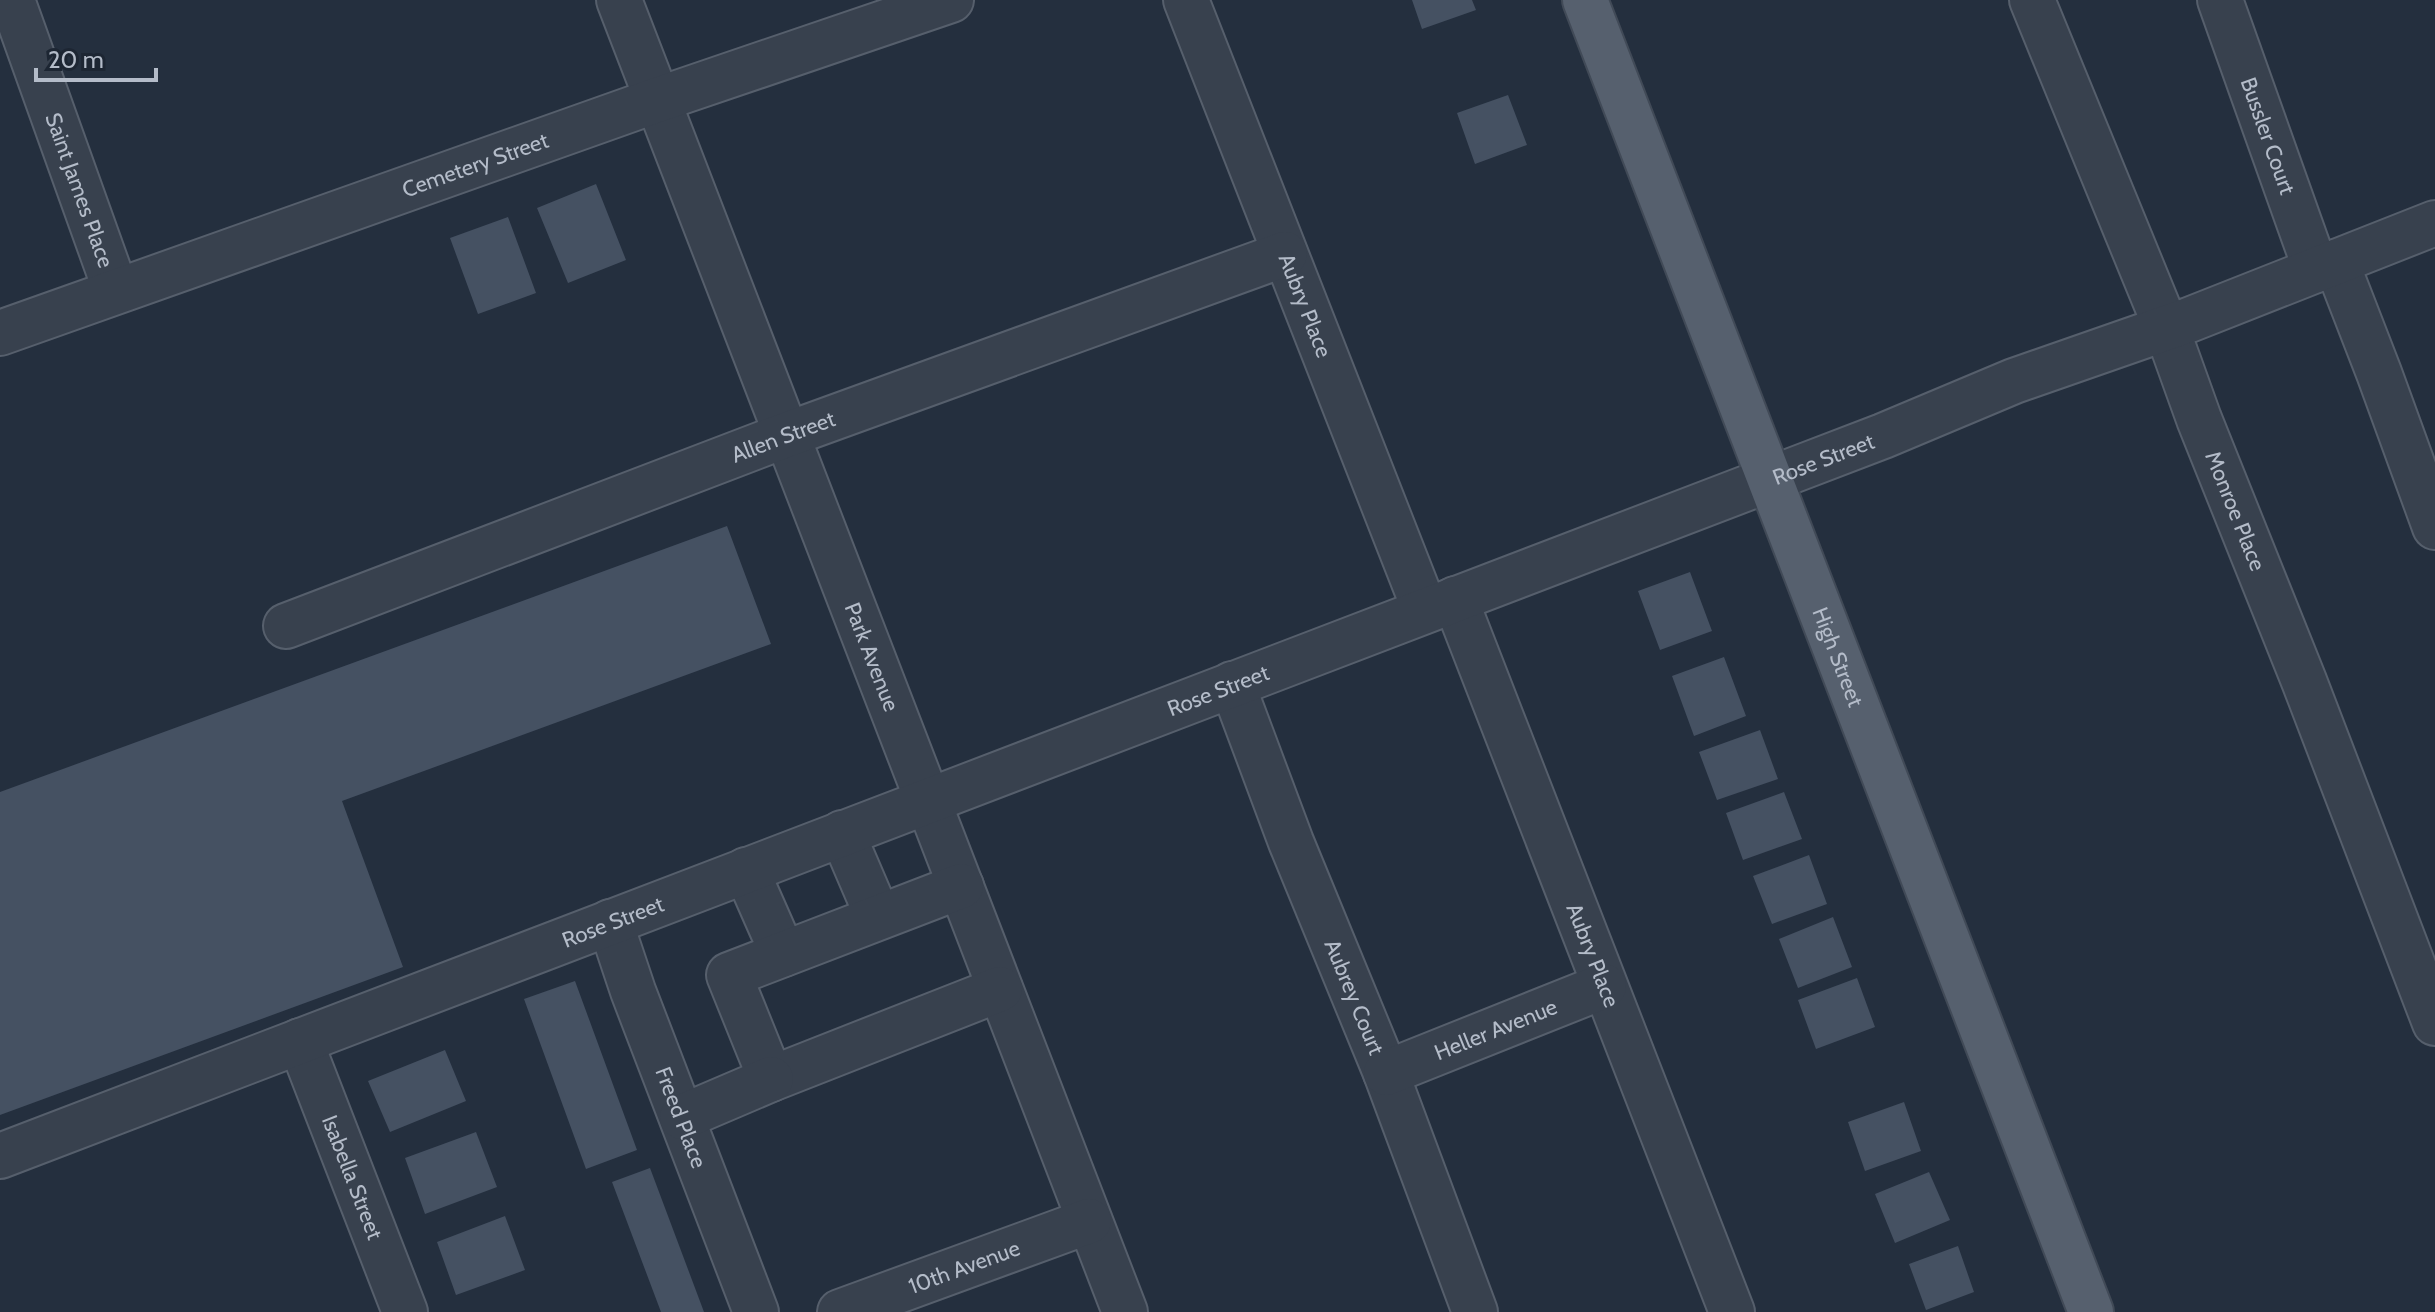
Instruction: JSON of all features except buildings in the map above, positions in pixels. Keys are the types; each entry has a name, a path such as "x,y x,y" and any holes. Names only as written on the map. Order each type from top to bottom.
{"main road":[{"name":"High Street","path":"1585,0 2091,1312"}],"street":[{"name":"Saint James Place","path":"12,0 116,291"},
{"name":"Park Avenue","path":"619,0 1125,1312"},
{"name":"Aubry Place","path":"1186,0 1285,254 1604,986 1732,1312"},
{"name":"Monroe Place","path":"2032,0 2166,327 2435,1023"},
{"name":"Bussler Court","path":"2220,0 2326,266 2379,373 2435,527"},
{"name":"Cemetery Street","path":"0,333 938,2"},
{"name":"Rose Street","path":"0,1156 1883,436 2014,381 2166,327 2435,223"},
{"name":"Allen Street","path":"286,626 786,435 1285,254"},
{"name":"Aubrey Court","path":"1232,684 1291,842 1386,1073 1475,1312"},
{"path":"842,833 878,917"},
{"path":"746,870 783,954"},
{"path":"771,1079 729,975 961,886"},
{"name":"Freed Place","path":"610,922 756,1312"},
{"name":"Heller Avenue","path":"1386,1073 1604,986"},
{"path":"682,1117 1000,989"},
{"name":"Isabella Street","path":"300,1041 405,1312"},
{"name":"10th Avenue","path":"840,1312 1089,1221"}]}
